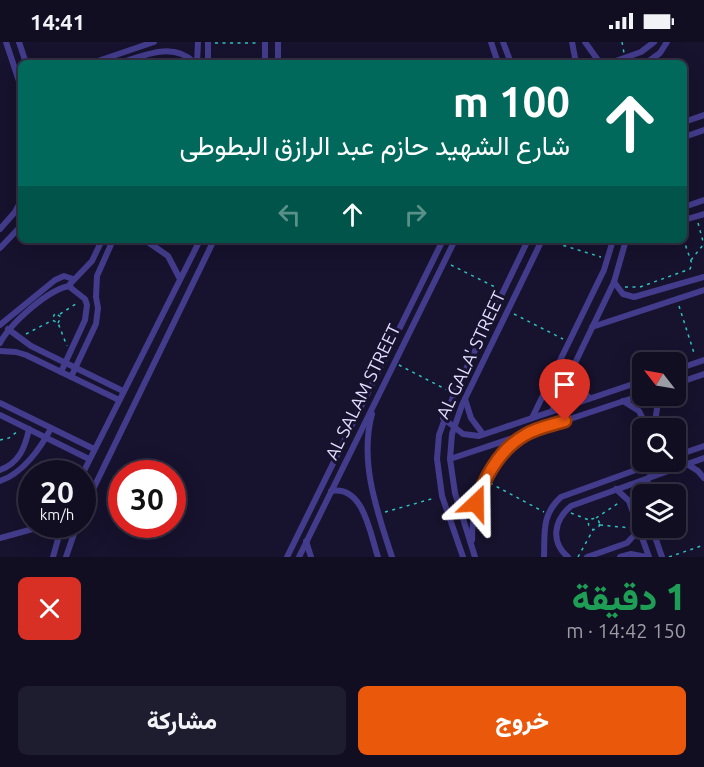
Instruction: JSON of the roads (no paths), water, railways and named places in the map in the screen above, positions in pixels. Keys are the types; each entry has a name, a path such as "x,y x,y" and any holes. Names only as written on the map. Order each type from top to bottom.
{"street":[{"path":"6,42 18,78"},
{"path":"19,42 25,60"},
{"path":"101,60 154,42"},
{"path":"196,60 198,42"},
{"path":"208,42 208,60"},
{"path":"265,42 265,60"},
{"path":"278,42 278,60"},
{"path":"491,42 497,60"},
{"path":"503,42 510,60"},
{"path":"572,42 575,60"},
{"path":"585,42 598,60"},
{"path":"618,60 641,52 654,42"},
{"path":"650,60 660,53 667,42"},
{"path":"129,60 174,48 184,51 193,60"},
{"path":"641,52 645,60"},
{"path":"695,118 704,109"},
{"path":"687,121 704,115"},
{"path":"687,136 704,130"},
{"path":"687,206 704,200"},
{"path":"0,229 18,206"},
{"path":"687,219 704,214"},
{"path":"0,248 18,229"},
{"path":"0,343 8,329 54,292 71,283 92,261 101,243"},
{"path":"71,377 96,324 98,308 96,297 100,265 111,243"},
{"path":"150,243 168,256 180,279"},
{"path":"0,415 89,459 198,243"},
{"path":"96,483 213,243"},
{"name":"AL SALAM STREET","path":"287,557 442,243"},
{"name":"AL SALAM STREET","path":"298,557 454,243"},
{"name":"AL GALA' STREET","path":"462,557 442,496 437,447 443,418 527,243"},
{"name":"AL GALA' STREET","path":"473,553 451,473 450,459 454,426 541,243"},
{"path":"532,418 608,260 612,243"},
{"path":"552,411 614,281 625,243"},
{"path":"0,325 55,280 64,276 85,299 87,305 85,320 61,372"},
{"path":"614,281 620,292 634,297 704,277"},
{"path":"592,327 704,290"},
{"path":"85,299 96,297"},
{"path":"8,329 18,338 123,391"},
{"path":"0,351 26,355 119,400"},
{"path":"686,366 701,361"},
{"path":"572,370 579,388 590,398"},
{"path":"686,380 704,374"},
{"path":"443,418 467,435 483,434 632,384"},
{"path":"366,397 375,402 370,420 369,477 392,557"},
{"path":"450,459 632,398"},
{"path":"465,399 471,418 483,434"},
{"path":"623,401 639,411 642,418"},
{"path":"0,403 94,449"},
{"path":"0,481 16,474 46,438 51,428"},
{"path":"0,470 18,459 29,429"},
{"path":"473,553 474,514 485,480 502,455 526,434"},
{"path":"686,451 704,446"},
{"path":"568,557 559,548 556,536 557,524 565,512 576,503 704,458"},
{"path":"687,464 704,478"},
{"path":"544,557 543,538 547,514 557,500 568,493 632,470"},
{"path":"439,476 451,473"},
{"path":"646,484 649,477"},
{"path":"616,489 628,498 632,508"},
{"path":"331,492 346,492 358,501 378,557"},
{"path":"0,538 18,533"},
{"path":"543,538 556,536"},
{"path":"53,557 58,538"},
{"path":"66,557 72,538"},
{"path":"587,557 627,543 632,538"},
{"path":"620,557 631,554 648,557 643,538"},
{"path":"655,538 662,557"},
{"path":"306,541 311,557"}]}
